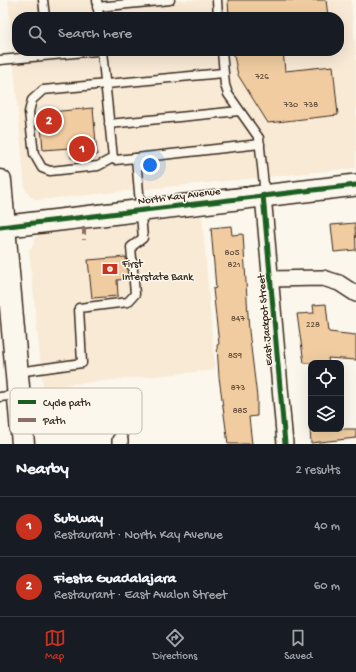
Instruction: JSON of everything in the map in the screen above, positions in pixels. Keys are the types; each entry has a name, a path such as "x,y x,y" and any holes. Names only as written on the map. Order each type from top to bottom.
{"main road":[{"path":"0,181 2,227 17,372 12,388"},
{"path":"20,434 23,444"}],"street":[{"name":"North Kay Avenue","path":"2,227 141,209 356,185"},
{"name":"East Jackpot Street","path":"264,195 285,444"},
{"path":"270,279 323,278 339,283 356,294"}],"lane":[{"path":"44,0 45,12"},
{"path":"97,3 170,0"},
{"path":"217,0 218,12"},
{"path":"0,60 43,56"},
{"path":"103,56 112,158"},
{"path":"222,56 228,94 259,138 264,195"},
{"path":"224,73 43,90 32,100 29,112 34,154 42,168 50,171 98,166 112,158 115,160 260,144"},
{"path":"109,124 240,110"},
{"path":"17,372 82,363 79,308 128,302 135,294 131,248 143,238 136,158"}],"shaded area":[{"path":"8,0 351,0 356,56 356,168 37,200 31,197 25,189 13,56 344,56 344,12 12,12 12,44"},
{"path":"202,216 215,370 43,387 29,249 33,246 35,237 41,233"}],"building":[{"path":"228,0 326,0 328,12 229,12"},
{"path":"234,56 284,56 285,71 333,66 338,115 268,123 238,75"},
{"path":"93,108 97,155 71,158 70,148 43,150 40,113"},
{"path":"355,223 356,250 334,252 331,225"},
{"path":"231,226 232,235 243,234 249,331 257,397 257,416 249,417 252,444 228,444 219,377 217,345 219,344 213,289 216,288 211,228"},
{"name":"First Interstate Bank","path":"126,257 128,279 117,280 118,296 92,298 88,260"},
{"path":"326,304 329,332 356,335 356,360 328,358 328,360 308,360 308,363 304,363 297,314 314,313 313,305"},
{"path":"344,429 356,429 356,438 311,443 310,432 344,432"}],"marked path":[{"path":"84,227 84,240"}],"cycle path":[{"path":"0,227 356,185"},
{"path":"263,195 285,444"}],"place":[{"name":"Fiesta Guadalajara","path":"49,121"},
{"name":"Subway","path":"82,149"},
{"name":"First Interstate Bank","path":"110,269"}]}
